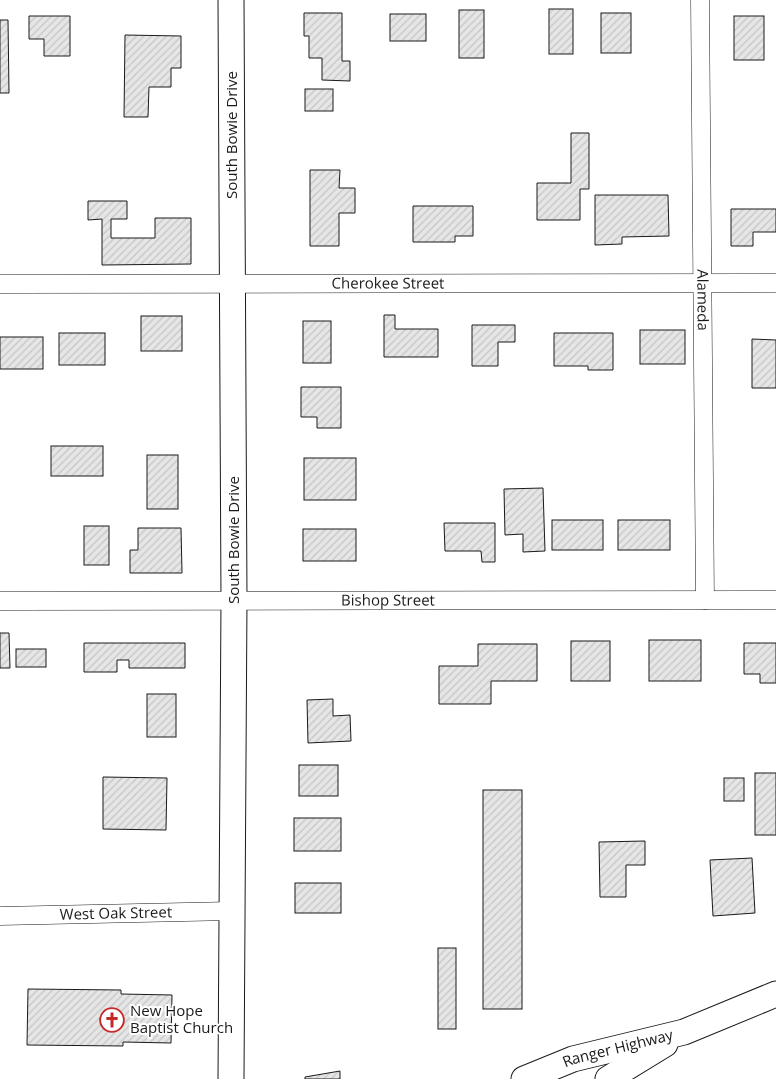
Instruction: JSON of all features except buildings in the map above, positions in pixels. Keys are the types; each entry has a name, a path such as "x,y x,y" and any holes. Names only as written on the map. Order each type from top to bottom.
{"street":[{"name":"South Bowie Drive","path":"231,0 234,600 231,1079"},
{"name":"Alameda","path":"700,0 704,284 704,600"},
{"name":"Cherokee Street","path":"0,284 776,284"},
{"name":"Bishop Street","path":"0,601 776,600"},
{"name":"West Oak Street","path":"0,916 232,911"},
{"name":"Ranger Highway","path":"524,1079 573,1059 684,1032 776,994"},
{"name":"Ranger Highway","path":"608,1079 684,1032"}],"place":[{"name":"New Hope Baptist Church","path":"112,1020"}]}
